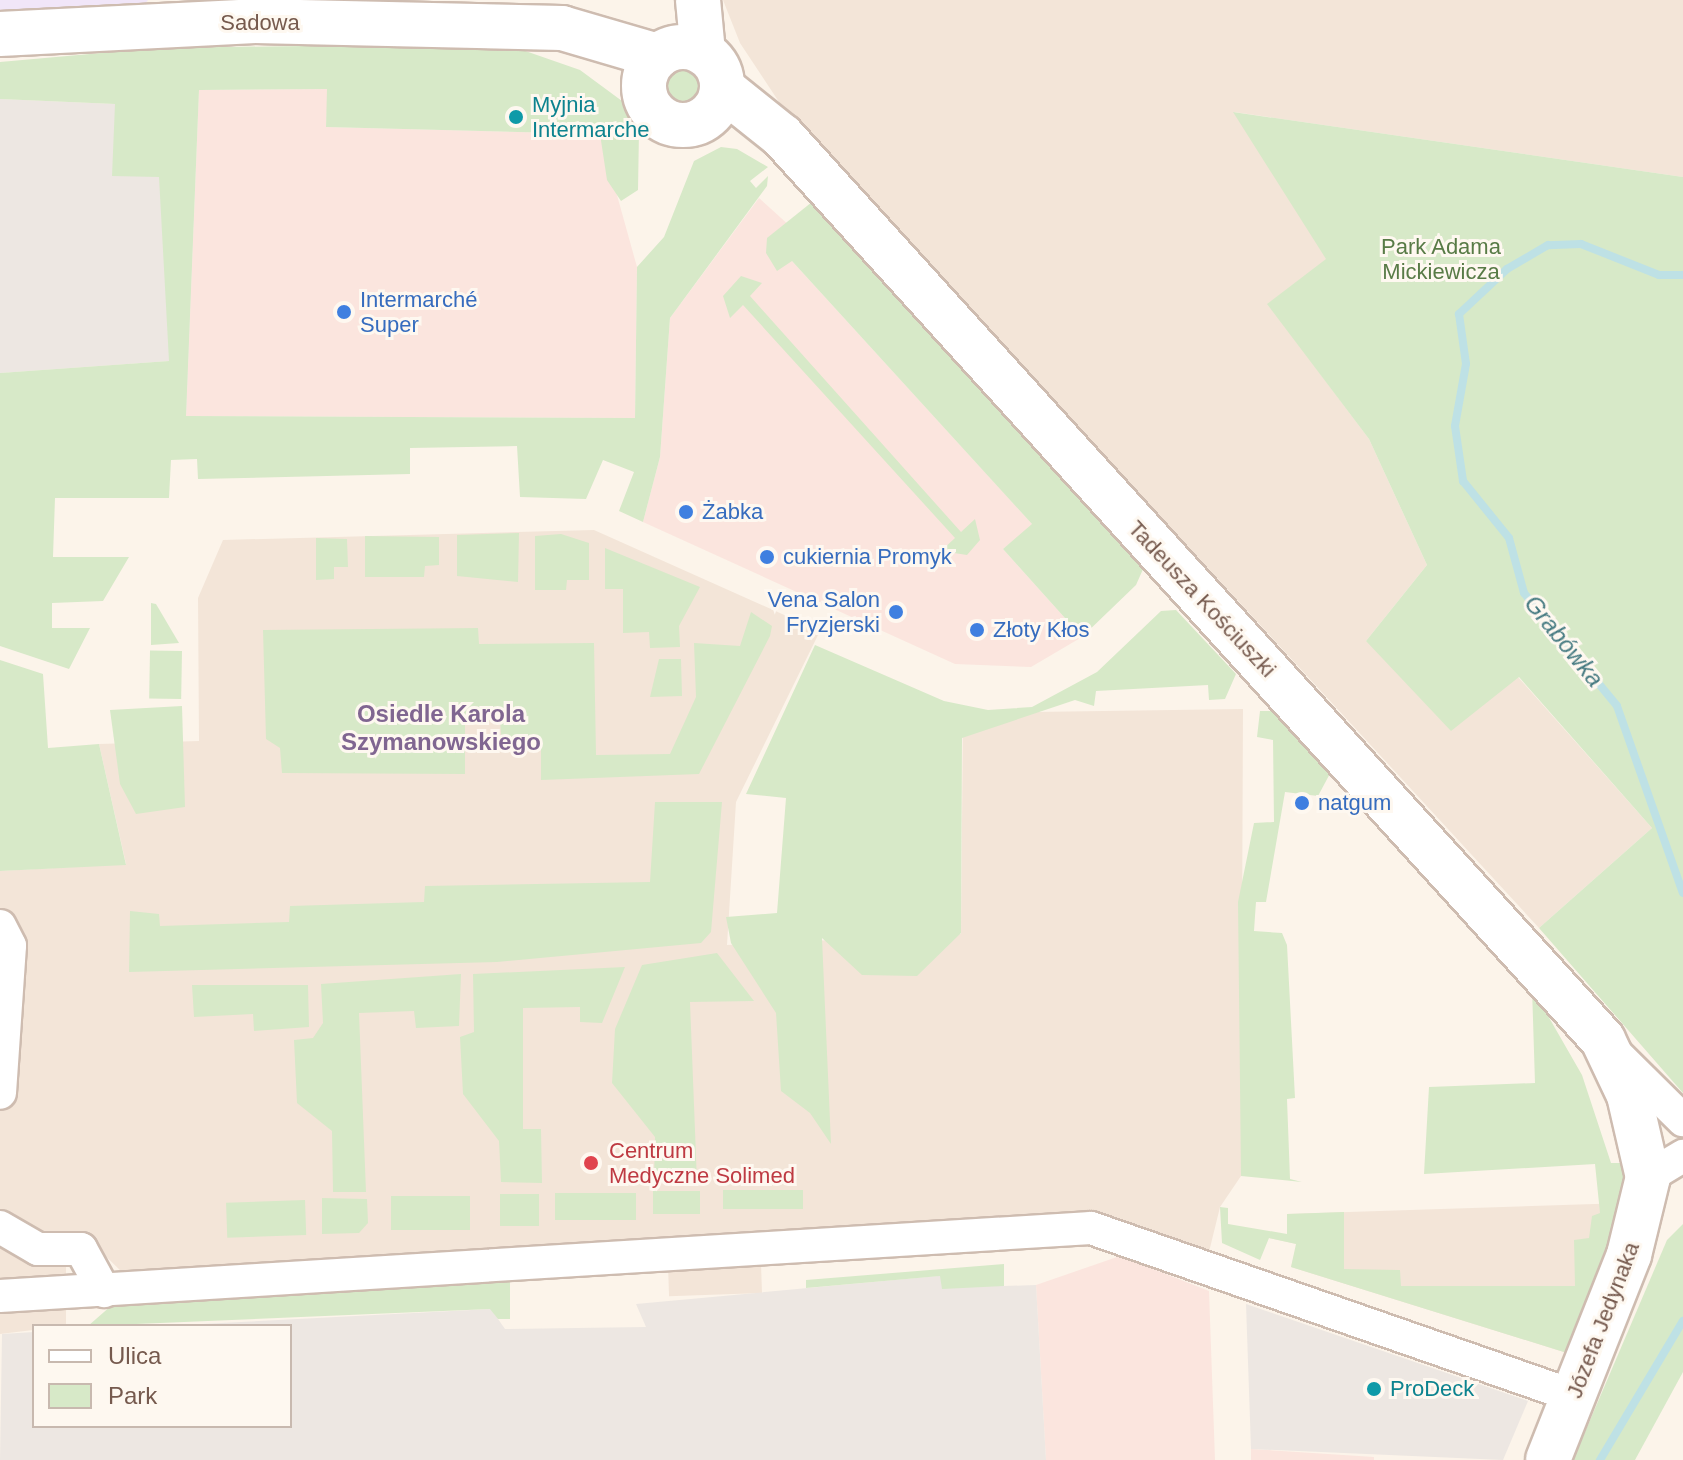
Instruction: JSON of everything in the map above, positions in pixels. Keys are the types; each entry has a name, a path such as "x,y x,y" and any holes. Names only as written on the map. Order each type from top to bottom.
{"street":[{"path":"675,0 682,77"},
{"path":"682,77 698,0"},
{"name":"Sadowa","path":"0,34 255,21 519,28 682,77"},
{"name":"Tadeusza Kościuszki","path":"682,77 761,116 1603,1040 1683,1120"},
{"path":"0,926 10,946 0,1093"},
{"name":"Tadeusza Kościuszki","path":"1603,1040 1671,1172"},
{"name":"Józefa Jedynaka","path":"1548,1460 1641,1221 1671,1172"},
{"path":"0,1227 38,1249 81,1249 104,1291"},
{"path":"0,1296 1091,1228 1574,1396"}],"shaded area":[{"path":"0,0 148,0 141,9 0,26"},
{"path":"723,0 1683,0 1683,177 1234,112 1327,259 1268,304 1369,439 1427,565 1366,641 1518,677 1652,828 1539,928 779,102 740,43"},
{"path":"328,89 326,127 600,134 637,267 635,418 186,416 199,90"},
{"path":"0,99 115,104 195,176 186,416 169,361 0,373"},
{"path":"759,198 812,246 792,261 1033,525 1003,549 1082,637 1031,667 955,664 643,522 660,457 670,318"},
{"path":"594,530 820,631 736,802 727,945 961,934 963,713 1243,709 1241,1176 1220,1207 1209,1252 1094,1214 125,1275 84,1235 38,1233 0,1218 0,871 126,864 99,744 199,741 198,598 223,540"},
{"path":"1626,1203 1567,1353 1291,1267 1297,1244 1269,1238 1287,1234 1287,1214"},
{"path":"0,1244 66,1264 66,1324 32,1324 32,1330 0,1334"},
{"path":"1120,1256 1209,1291 1215,1460 1046,1460 1036,1285"},
{"path":"761,1264 762,1293 669,1296 668,1267"},
{"path":"1003,1270 1004,1286 1036,1285 1046,1460 0,1460 2,1334 32,1332 32,1428 292,1428 292,1324 201,1324 491,1309 505,1329 646,1327 636,1304"},
{"path":"1246,1304 1528,1401 1503,1460 1251,1449"},
{"path":"1251,1449 1374,1457 1374,1460 1251,1460"}],"green space":[{"path":"511,46 580,70 622,101 639,131 638,190 621,201 607,180 600,134 326,127 327,89 199,90 186,416 635,418 637,267 664,237 694,161 721,147 737,149 768,167 750,181 756,188 768,176 767,186 670,318 660,457 643,522 619,511 634,472 603,460 586,499 520,497 517,446 410,448 410,474 198,479 197,459 171,460 169,498 55,498 53,557 129,557 103,601 52,603 52,628 90,628 69,669 0,646 0,373 169,361 159,177 112,176 115,104 0,99 0,62 157,48"},
{"path":"681,59 698,66 705,83 698,100 681,107 664,100 657,83 664,66"},
{"name":"Park Adama Mickiewicza","path":"1233,112 1683,177 1683,1093 1539,928 1652,828 1519,677 1451,731 1366,641 1427,565 1369,439 1267,304 1326,259"},
{"path":"812,202 1144,567 1136,585 1082,637 1003,549 1032,524 792,261 777,271 766,253 767,238"},
{"path":"741,276 762,283 750,296 961,532 975,519 980,540 967,555 941,551 955,538 743,305 730,318 723,296"},
{"path":"519,533 518,582 457,576 457,535"},
{"path":"561,534 589,543 589,580 567,580 566,590 535,590 535,536"},
{"path":"365,536 439,537 439,565 425,566 424,577 365,577"},
{"path":"316,538 347,539 348,567 334,567 334,579 316,580"},
{"path":"605,548 700,587 679,626 680,647 650,648 649,632 623,633 623,589 605,589"},
{"path":"151,603 156,604 179,643 151,645"},
{"path":"1176,610 1236,674 1225,699 1209,700 1208,685 1096,691 1094,706 1075,700 962,738 961,933 917,976 862,975 822,938 831,1144 810,1113 781,1091 776,1013 731,943 726,917 777,913 786,798 746,794 815,645 944,701 988,710 1032,707 1097,672 1161,611"},
{"path":"751,612 772,626 770,636 699,774 541,780 541,748 502,747 500,720 465,722 465,774 282,773 280,748 266,739 263,630 478,628 479,644 594,643 596,755 670,754 696,697 694,643 740,646"},
{"path":"150,650 182,651 181,699 149,698"},
{"path":"659,659 681,659 682,696 650,697"},
{"path":"0,660 43,674 48,748 99,744 126,865 0,871"},
{"path":"182,706 185,807 136,814 120,784 110,710"},
{"path":"1260,711 1278,711 1333,768 1318,796 1285,792 1266,902 1256,902 1254,931 1282,933 1287,945 1295,1098 1287,1099 1290,1179 1302,1182 1241,1176 1238,902 1254,823 1274,822 1273,740 1257,737"},
{"path":"655,802 722,802 711,932 701,943 497,962 129,972 130,911 159,914 160,926 289,922 290,906 424,902 425,886 650,882"},
{"path":"717,953 754,1001 690,1002 697,1182 654,1182 655,1137 612,1083 615,1029 642,965"},
{"path":"625,967 602,1023 580,1022 580,1007 523,1008 523,1129 541,1129 542,1183 501,1182 499,1141 463,1094 460,1037 474,1032 473,974"},
{"path":"461,974 459,1026 416,1028 414,1011 359,1013 366,1192 333,1192 332,1131 297,1103 294,1040 313,1038 323,1023 321,984"},
{"path":"192,985 308,985 309,1027 254,1031 253,1014 194,1017"},
{"path":"1532,988 1582,1075 1611,1163 1626,1163 1626,1203 1567,1353 1291,1267 1296,1244 1269,1238 1260,1260 1222,1243 1220,1207 1228,1208 1228,1224 1287,1234 1287,1214 1344,1212 1344,1269 1400,1270 1401,1286 1575,1286 1574,1240 1589,1238 1592,1216 1600,1213 1595,1164 1424,1174 1429,1087 1535,1083"},
{"path":"723,1190 803,1190 803,1209 723,1209"},
{"path":"653,1191 700,1191 700,1214 653,1214"},
{"path":"555,1193 636,1193 636,1220 555,1220"},
{"path":"500,1194 539,1194 539,1226 500,1226"},
{"path":"391,1196 470,1196 470,1230 391,1230"},
{"path":"322,1198 367,1199 368,1223 359,1233 322,1234"},
{"path":"305,1200 306,1235 227,1238 226,1203"},
{"path":"1683,1224 1683,1372 1635,1460 1573,1460 1667,1240"},
{"path":"1004,1264 1004,1286 942,1289 940,1276 806,1288 806,1280"},
{"path":"510,1277 510,1319 498,1319 490,1309 90,1324 120,1298"}],"waterway":[{"name":"Grabówka","path":"1683,275 1659,275 1581,244 1548,245 1507,269 1459,314 1466,364 1455,426 1463,481 1509,538 1524,593 1617,706 1683,893"},
{"name":"Grabówka","path":"1600,1460 1683,1321"}],"place":[{"name":"Myjnia Intermarche","path":"516,117"},
{"name":"Intermarché Super","path":"344,312"},
{"name":"Żabka","path":"686,512"},
{"name":"cukiernia Promyk","path":"767,557"},
{"name":"Vena Salon Fryzjerski","path":"896,612"},
{"name":"Złoty Kłos","path":"977,630"},
{"name":"natgum","path":"1302,803"},
{"name":"Centrum Medyczne Solimed","path":"591,1163"},
{"name":"ProDeck","path":"1374,1389"}],"district":[{"name":"Osiedle Karola Szymanowskiego","path":"441,728"}]}
